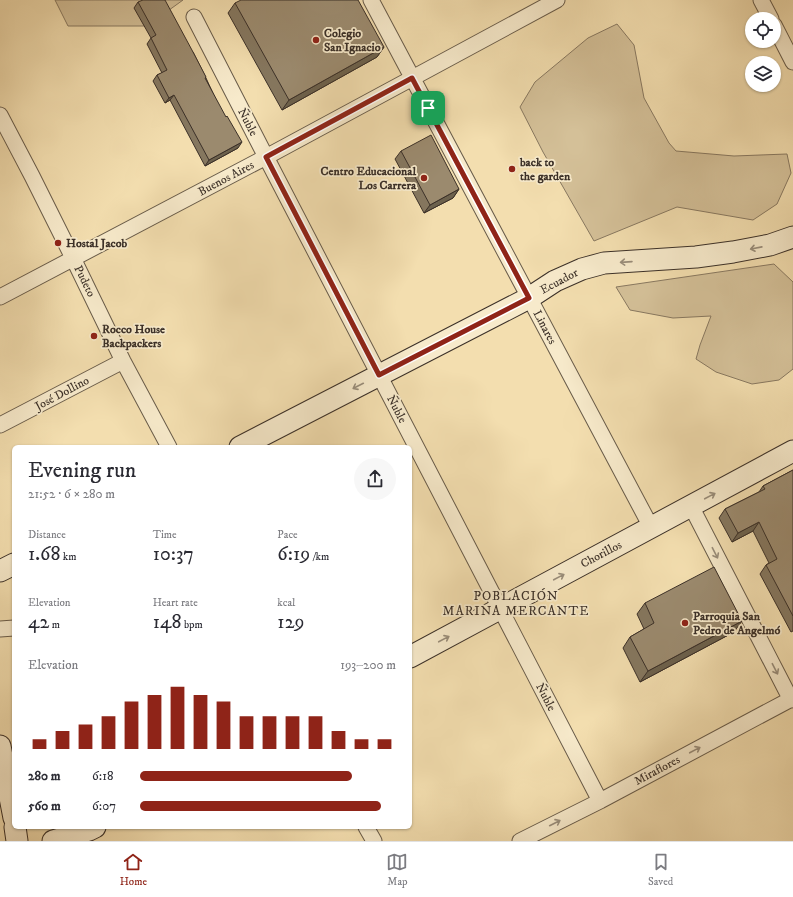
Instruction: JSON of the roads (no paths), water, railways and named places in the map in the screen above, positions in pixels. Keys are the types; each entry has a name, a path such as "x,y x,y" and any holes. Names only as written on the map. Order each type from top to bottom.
{"street":[{"name":"Linares","path":"371,0 651,527"},
{"name":"Buenos Aires","path":"0,297 266,157 557,0"},
{"path":"761,0 767,12"},
{"name":"Ñuble","path":"194,18 600,800"},
{"path":"781,39 793,62"},
{"name":"Pudeto","path":"0,115 32,176 123,360 168,445"},
{"name":"Ecuador","path":"244,445 529,298 555,281 582,269 604,263 696,257 733,252 770,245 793,237"},
{"name":"José Dollino","path":"0,425 123,360"},
{"name":"Chorillos","path":"412,657 793,451"},
{"path":"691,506 792,699"},
{"path":"0,571 12,565"},
{"path":"0,629 12,628"},
{"name":"Miraflores","path":"520,841 792,699"},
{"path":"0,746 12,808"},
{"path":"15,829 17,841"},
{"path":"367,829 374,841"},
{"path":"54,841 90,833"}],"place":[{"name":"Colegio San Ignacio","path":"316,40"},
{"name":"back to the garden","path":"512,169"},
{"name":"Centro Educacional Los Carrera","path":"424,178"},
{"name":"Hostal Jacob","path":"58,243"},
{"name":"Rocco House Backpackers","path":"94,336"},
{"name":"Parroquia San Pedro de Angelmó","path":"685,623"}],"district":[{"name":"POBLACIÓN MARINA MERCANTE","path":"516,602"}]}
